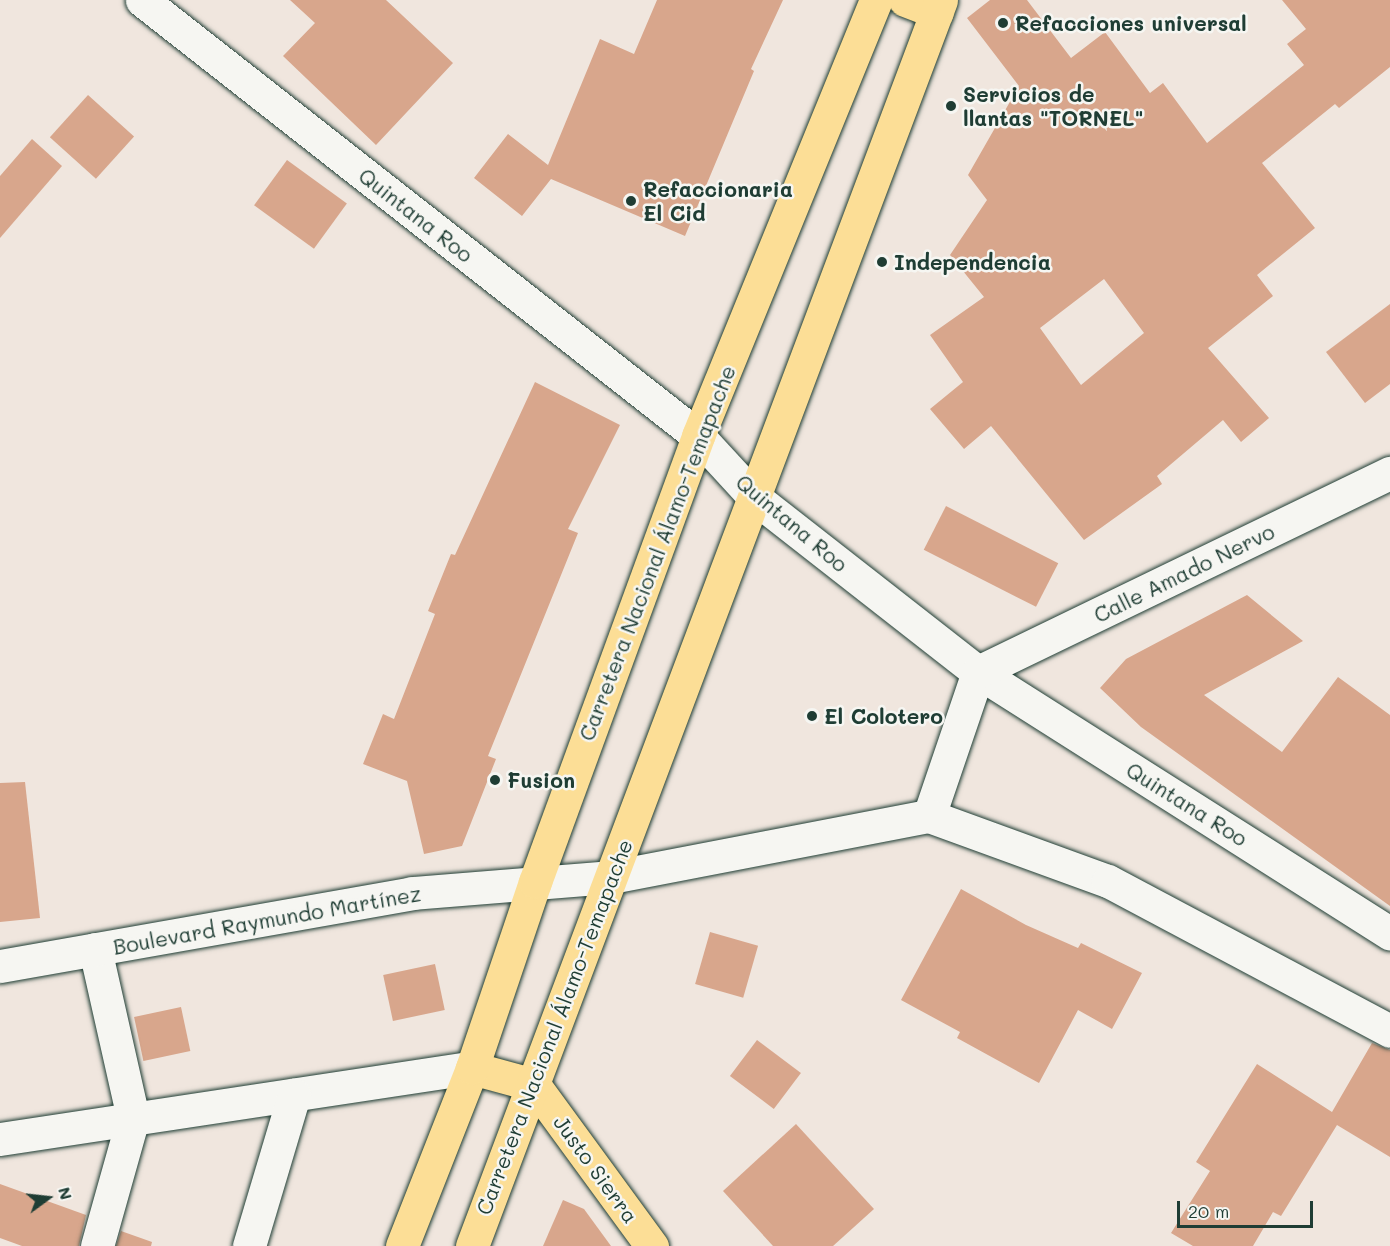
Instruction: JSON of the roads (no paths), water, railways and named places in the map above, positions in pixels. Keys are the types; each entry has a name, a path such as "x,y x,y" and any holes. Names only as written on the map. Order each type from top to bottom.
{"main road":[{"name":"Carretera Nacional Álamo-Temapache","path":"402,1246 472,1068 535,882 698,436 876,0"},
{"path":"905,0 939,6"},
{"name":"Carretera Nacional Álamo-Temapache","path":"472,1246 939,6"},
{"path":"472,1068 534,1085"},
{"name":"Justo Sierra","path":"534,1085 652,1246"}],"street":[{"name":"Quintana Roo","path":"142,0 698,436 755,498 978,672 1390,933"},
{"name":"Calle Amado Nervo","path":"978,672 1390,473"},
{"path":"929,816 978,672"},
{"path":"535,882 611,877 929,816 1108,881 1390,1031"},
{"name":"Boulevard Raymundo Martínez","path":"0,966 412,893 535,882"},
{"path":"95,949 133,1118 97,1246"},
{"path":"0,1139 472,1068"},
{"path":"249,1246 294,1095"}],"place":[{"name":"Refacciones universal","path":"1003,23"},
{"name":"Servicios de llantas \"TORNEL\"","path":"951,106"},
{"name":"Refaccionaria El Cid","path":"631,201"},
{"name":"Independencia","path":"882,262"},
{"name":"El Colotero","path":"812,716"},
{"name":"Fusion","path":"495,780"}]}
